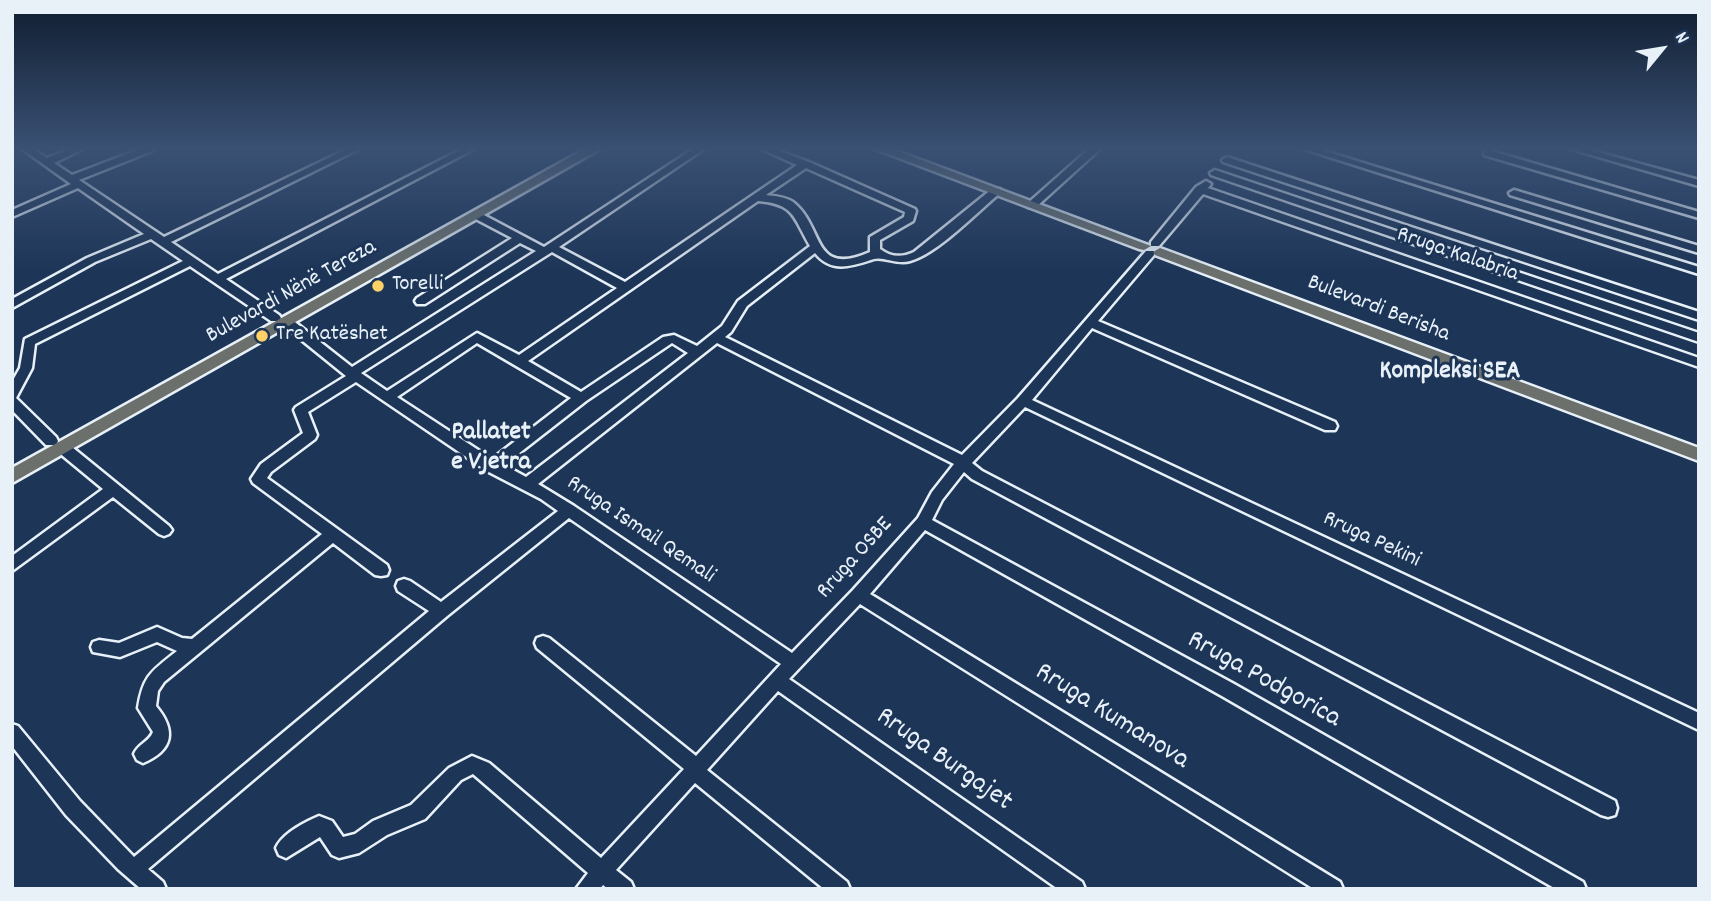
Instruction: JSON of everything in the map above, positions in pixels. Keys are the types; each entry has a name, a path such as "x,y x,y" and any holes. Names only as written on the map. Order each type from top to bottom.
{"main road":[{"name":"Bulevardi Nënë Tereza","path":"281,320 505,191"},
{"name":"Bulevardi Nënë Tereza","path":"12,476 57,444 519,191"},
{"name":"Bulevardi Berisha","path":"996,191 1699,455"},
{"name":"Bulevardi Nënë Tereza","path":"12,462 57,444"}],"street":[{"path":"12,214 57,191"},
{"name":"Rruga Ismail Qemali","path":"88,191 281,320 354,374 492,467 569,510 793,663"},
{"path":"163,242 268,191"},
{"path":"217,279 387,191"},
{"path":"382,570 260,483 258,479 266,468 310,435 301,410 635,191"},
{"path":"519,361 767,191"},
{"path":"866,191 911,211 909,219 874,239 873,247 883,256"},
{"path":"757,198 788,204 827,260 845,265 883,256 904,259 916,255 996,191"},
{"path":"1032,205 1048,191"},
{"name":"Rruga OSBE","path":"586,889 859,595 922,523 937,496 963,463 1023,401 1198,191"},
{"name":"Rruga Kalabria","path":"1206,191 1699,363"},
{"path":"1268,191 1699,338"},
{"path":"1321,191 1699,316"},
{"path":"1443,191 1699,271"},
{"path":"1617,191 1699,215"},
{"path":"1514,193 1699,250"},
{"path":"476,215 625,287"},
{"path":"14,301 91,260 152,234"},
{"path":"421,301 520,238"},
{"path":"526,485 727,329 742,304 816,247"},
{"path":"12,395 26,368 29,342 191,261"},
{"path":"1089,322 1330,426"},
{"path":"388,397 477,337 581,398"},
{"path":"715,337 963,463 977,475 1608,808"},
{"path":"492,467 581,398 667,340 674,339 697,352"},
{"name":"Rruga Pekini","path":"1023,401 1699,722"},
{"path":"12,402 57,444 164,530"},
{"path":"12,565 113,489"},
{"path":"135,868 441,611 569,510"},
{"name":"Rruga Podgorica","path":"922,523 1228,690 1576,889"},
{"path":"143,754 161,736 162,727 158,718 147,708 150,688 158,677 333,534"},
{"path":"404,586 441,611"},
{"name":"Rruga Kumanova","path":"859,595 1333,889"},
{"path":"99,647 120,650 157,634 193,647"},
{"path":"543,643 685,757 705,781 840,889"},
{"name":"Rruga Burgajet","path":"778,680 1075,889"},
{"path":"12,732 73,807 125,862 156,889"},
{"path":"286,848 319,826 325,828 339,848 359,843 380,828 418,812 455,774 472,765 483,769 624,889"}],"place":[{"name":"Torelli","path":"378,286"},
{"name":"Tre Katëshet","path":"262,336"}],"district":[{"name":"Kompleksi SEA","path":"1450,373"},
{"name":"Pallatet e Vjetra","path":"491,449"}]}
